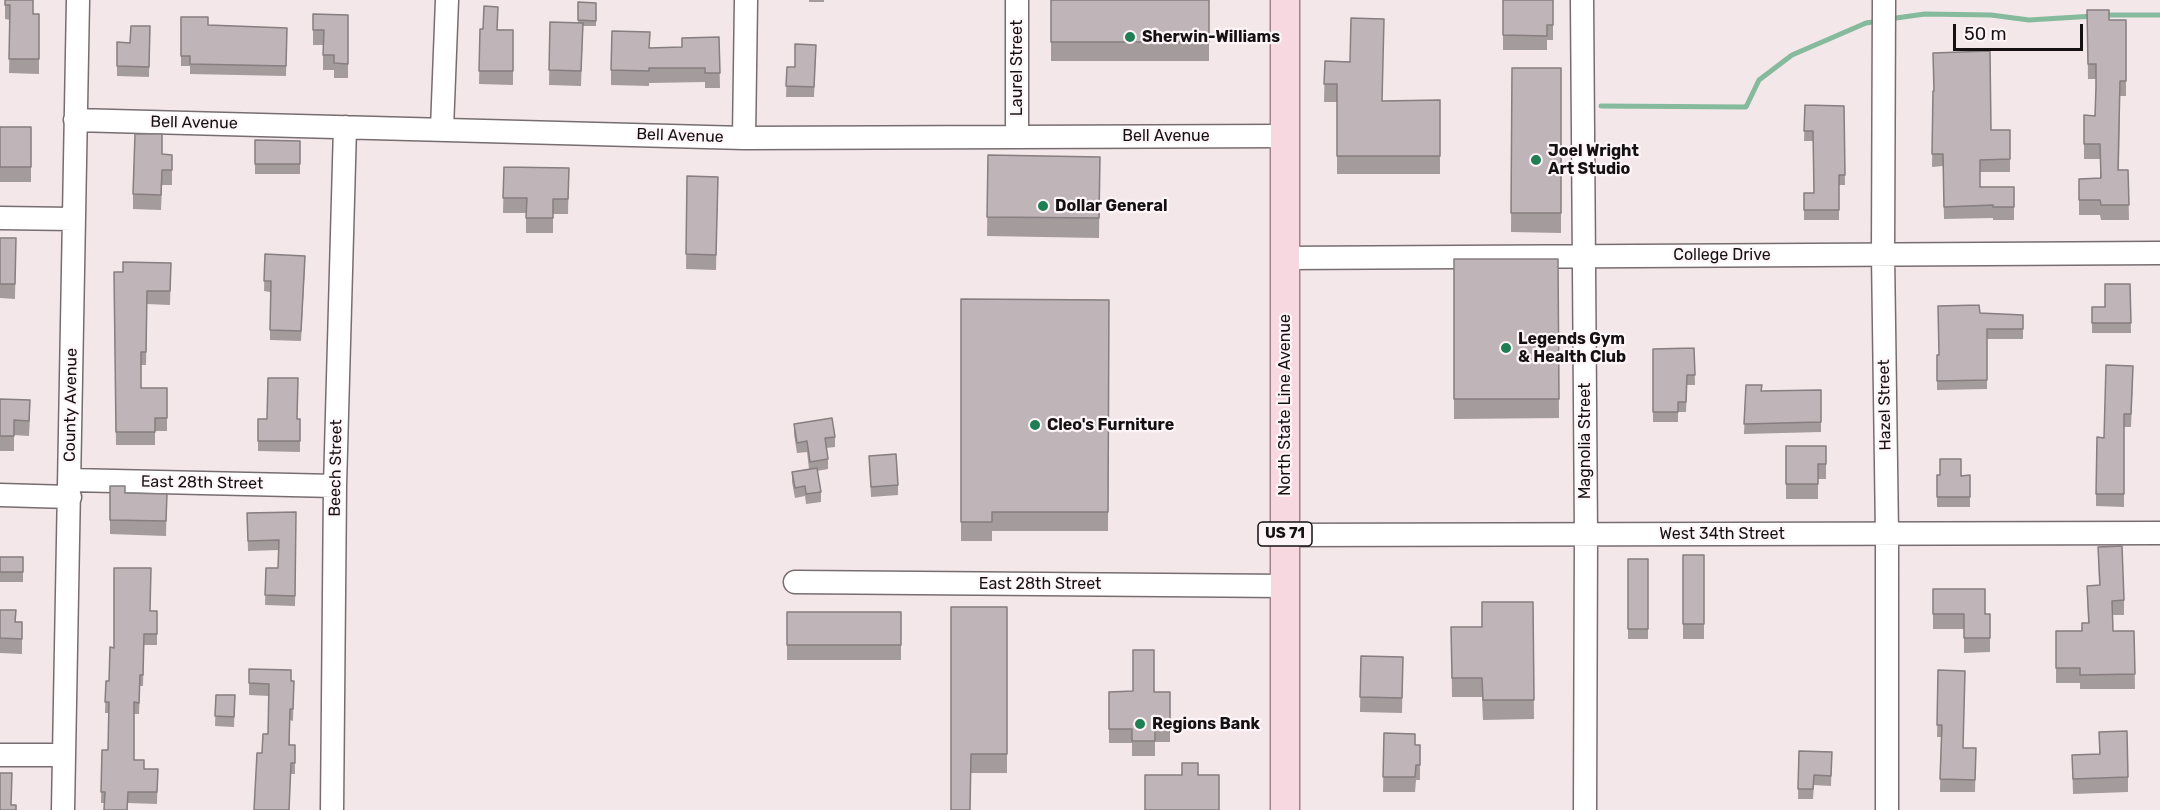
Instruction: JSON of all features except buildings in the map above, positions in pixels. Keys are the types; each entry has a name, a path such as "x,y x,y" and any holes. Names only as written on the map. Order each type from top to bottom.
{"main road":[{"name":"North State Line Avenue","path":"1285,0 1285,810"}],"street":[{"name":"County Avenue","path":"63,810 78,0"},
{"path":"442,129 447,0"},
{"path":"744,138 746,0"},
{"name":"Laurel Street","path":"1017,0 1017,135"},
{"name":"Magnolia Street","path":"1582,0 1586,534 1585,810"},
{"name":"Hazel Street","path":"1884,15 1883,254 1887,534 1887,810"},
{"name":"Bell Avenue","path":"75,120 744,138 1017,135 1285,136"},
{"name":"Beech Street","path":"332,810 335,486 345,127"},
{"path":"0,218 73,219"},
{"name":"College Drive","path":"1285,258 2160,253"},
{"name":"East 28th Street","path":"0,495 70,489 335,486"},
{"name":"West 34th Street","path":"1285,535 2160,533"},
{"name":"East 28th Street","path":"795,582 1285,586"},
{"path":"0,755 63,755"}],"waterway":[{"path":"1889,19 1925,14 1991,15 2029,20 2094,16"},
{"path":"2104,15 2160,15"},
{"path":"1601,106 1746,107 1759,80 1792,55 1866,23 1879,21"}],"place":[{"name":"Sherwin-Williams","path":"1130,37"},
{"name":"Joel Wright Art Studio","path":"1536,160"},
{"name":"Dollar General","path":"1043,206"},
{"name":"Legends Gym & Health Club","path":"1506,348"},
{"name":"Cleo's Furniture","path":"1035,425"},
{"name":"Regions Bank","path":"1140,724"}]}
